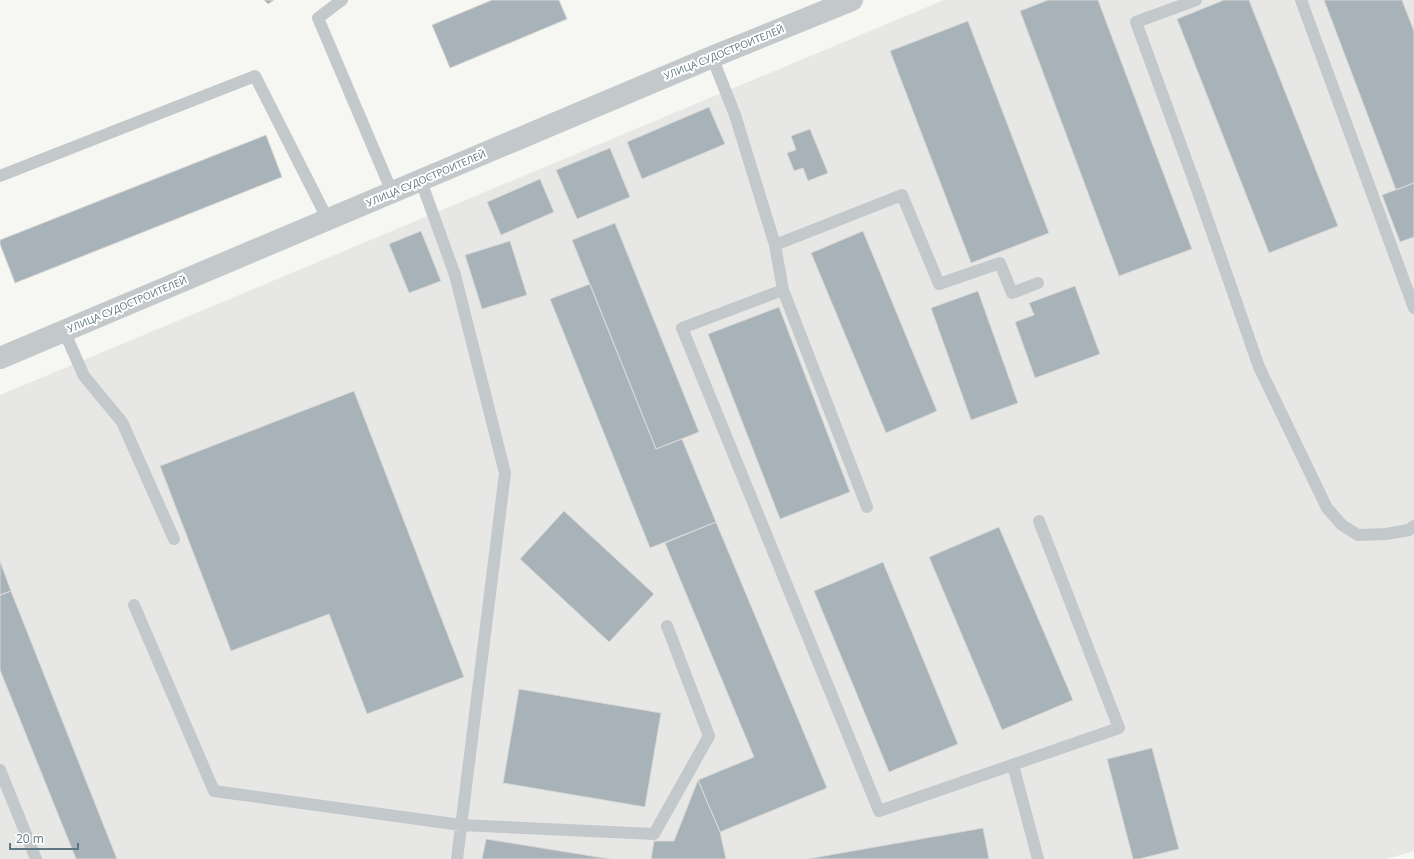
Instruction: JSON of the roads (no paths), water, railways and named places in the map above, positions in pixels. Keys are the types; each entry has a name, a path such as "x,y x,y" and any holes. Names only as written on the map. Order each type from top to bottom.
{"street":[{"name":"УЛИЦА СУДОСТРОИТЕЛЕЙ","path":"0,358 712,57 852,0"}],"lane":[{"path":"342,0 318,18 392,192"},
{"path":"1196,0 1136,22 1198,192 1259,367 1327,508 1342,525 1358,535 1386,534 1409,530 1414,526"},
{"path":"1301,0 1414,308"},
{"path":"712,57 735,115 775,245 783,290 867,507"},
{"path":"0,176 255,76 328,220"},
{"path":"420,181 455,275 505,473 457,859"},
{"path":"775,245 902,195 938,284 1000,263 1012,294 1038,283"},
{"path":"783,290 682,328 879,811 1119,728 1039,521"},
{"path":"64,331 84,376 122,422 174,539"},
{"path":"134,605 214,791 462,825 654,834 709,736 666,626"},
{"path":"1013,765 1038,859"},
{"path":"0,770 36,859"}]}
